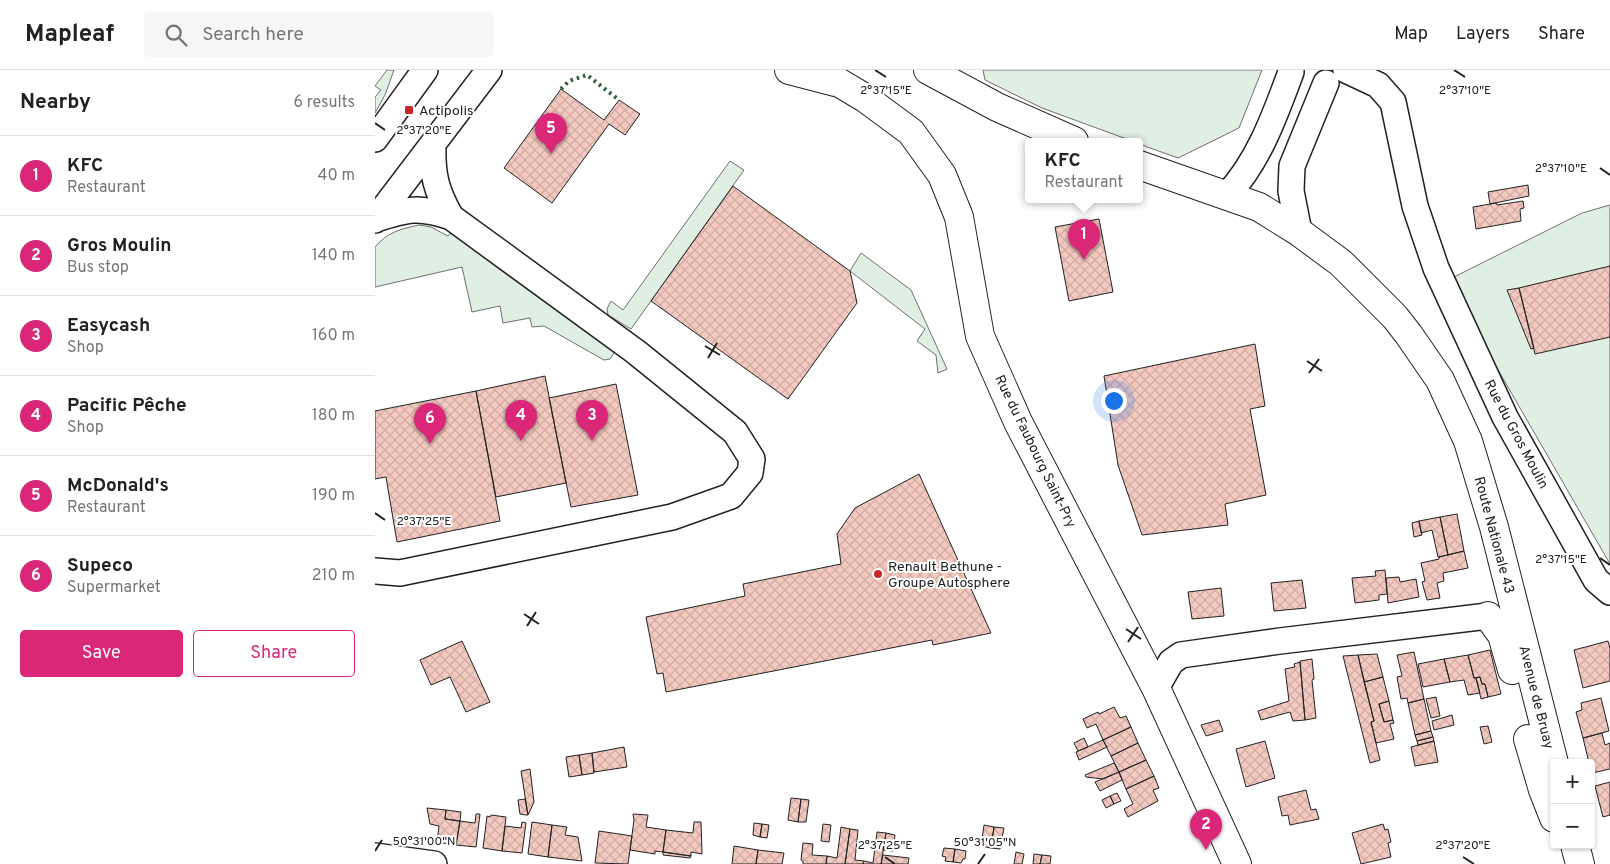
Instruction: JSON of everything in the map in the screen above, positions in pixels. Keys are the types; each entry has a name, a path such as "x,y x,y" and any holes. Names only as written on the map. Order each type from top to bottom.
{"main road":[{"path":"789,70 841,84"},
{"name":"Rue du Faubourg Saint-Pry","path":"818,70 865,98 911,132 942,175 959,217 980,336 1018,422 1156,688 1237,864"},
{"path":"929,70 997,107 1067,138"},
{"name":"Route Nationale 43","path":"1143,166 1227,194 1259,207 1299,232 1341,263 1395,317 1440,380 1468,441 1483,486 1521,631"},
{"path":"1488,616 1502,635 1515,678 1527,735 1550,808"},
{"name":"Avenue de Bruay","path":"1521,631 1553,759"},
{"path":"1576,849 1580,864"}],"street":[{"path":"375,139 425,70"},
{"path":"375,220 489,70"},
{"path":"1290,71 1295,78 1307,86 1313,87 1336,74"},
{"path":"1227,194 1239,182 1252,164 1279,102 1290,71"},
{"path":"1299,232 1291,191 1292,166 1336,74"},
{"name":"Rue du Gros Moulin","path":"1336,74 1379,85 1393,102 1415,206 1436,268 1505,416 1596,580 1610,592"},
{"path":"375,570 400,573 672,517 731,496 750,473 751,459 735,432 636,352 451,216 440,199 436,186 433,145"},
{"path":"375,220 399,212 419,209 451,216"},
{"path":"1156,688 1171,662 1181,655 1280,640 1488,616"},
{"path":"375,856 434,864"}],"green space":[{"path":"387,70 394,70 385,95 375,113 375,97 381,90 375,86"},
{"path":"983,70 1262,70 1239,128 1178,158 1143,145 1143,138 1124,138 1042,108 985,80"},
{"path":"730,161 744,170 631,329 608,315 607,309 611,301 623,310"},
{"path":"1610,205 1610,564 1456,297 1454,277 1582,213"},
{"path":"419,225 431,227 448,236 452,231 612,348 614,353 610,359 604,360 544,326 532,327 530,318 503,323 500,306 472,312 462,267 375,287 375,247 395,232"},
{"path":"861,253 911,290 947,369 938,373 936,355 917,341 925,329 850,271"}],"building":[{"path":"561,89 604,120 619,100 640,114 625,135 609,124 552,203 504,168"},
{"path":"1528,185 1529,196 1490,204 1488,192"},
{"path":"733,186 850,271 857,303 788,399 651,301"},
{"path":"1523,201 1524,208 1520,209 1521,221 1476,229 1473,207"},
{"path":"1099,219 1113,292 1069,301 1055,227"},
{"path":"1610,266 1610,337 1535,354 1519,288"},
{"path":"1519,288 1534,348 1531,349 1507,290"},
{"path":"1255,344 1265,406 1250,409 1266,495 1225,504 1228,525 1142,535 1118,465 1104,376"},
{"path":"545,376 566,483 496,497 476,391"},
{"path":"616,384 638,495 571,507 549,398"},
{"path":"476,391 500,521 397,542 386,477 375,479 375,411"},
{"name":"Renault Bethune - Groupe Autosphere","path":"919,474 991,633 933,645 932,640 666,692 663,673 657,674 646,617 745,596 743,584 841,564 837,534 855,508"},
{"path":"1457,514 1464,551 1448,555 1440,517"},
{"path":"1440,517 1448,555 1438,557 1432,530 1421,533 1419,521"},
{"path":"1419,521 1422,535 1414,537 1412,523"},
{"path":"1464,551 1468,568 1443,573 1444,581 1437,583 1440,598 1427,600 1422,582 1425,581 1421,563"},
{"path":"1385,570 1387,594 1379,595 1379,600 1355,603 1352,578 1376,576 1375,571"},
{"path":"1399,577 1400,582 1416,579 1419,597 1388,603 1386,578"},
{"path":"1302,580 1306,608 1274,611 1271,583"},
{"path":"1221,588 1224,616 1192,619 1188,592"},
{"path":"462,641 490,702 466,712 450,677 431,685 420,660"},
{"path":"1608,641 1610,648 1610,681 1583,688 1574,650"},
{"path":"1490,650 1501,694 1488,697 1485,684 1482,684 1480,677 1474,678 1468,655"},
{"path":"1414,652 1424,699 1408,703 1407,698 1401,699 1397,677 1402,676 1397,655"},
{"path":"1377,654 1383,677 1364,682 1358,655"},
{"path":"1358,655 1374,721 1371,722 1380,760 1370,763 1343,656"},
{"path":"1468,655 1480,693 1468,695 1464,680 1450,682 1444,659"},
{"path":"1312,659 1316,718 1305,720 1300,661"},
{"path":"1444,659 1450,682 1423,687 1418,664"},
{"path":"1300,662 1305,720 1293,721 1290,712 1261,720 1258,711 1289,701 1285,669 1295,667 1294,664"},
{"path":"1383,677 1389,701 1379,704 1384,722 1393,720 1394,723 1390,724 1394,739 1376,743 1371,722 1374,721 1364,682"},
{"path":"1480,677 1482,684 1485,684 1488,697 1481,699 1476,678"},
{"path":"1436,697 1440,716 1431,718 1426,699"},
{"path":"1601,698 1609,731 1583,738 1576,712 1582,710 1581,703"},
{"path":"1424,699 1431,731 1415,735 1408,703"},
{"path":"1389,701 1393,720 1384,722 1379,704"},
{"path":"1114,707 1120,718 1126,716 1131,727 1103,740 1096,724 1087,728 1083,719"},
{"path":"1452,715 1454,725 1434,730 1432,721"},
{"path":"1219,720 1223,731 1206,736 1201,725"},
{"path":"1488,726 1492,742 1484,744 1480,727"},
{"path":"1131,727 1138,743 1111,756 1103,740"},
{"path":"1431,731 1433,737 1417,741 1415,735"},
{"path":"1602,733 1605,745 1610,743 1610,769 1595,772 1595,759 1588,759 1583,738"},
{"path":"1433,737 1434,741 1418,745 1417,741"},
{"path":"1084,738 1088,747 1078,751 1074,743"},
{"path":"1103,740 1107,747 1079,760 1076,752"},
{"path":"1265,741 1275,778 1246,787 1236,749"},
{"path":"1434,741 1438,762 1415,766 1411,747"},
{"path":"1138,743 1146,760 1119,772 1111,756"},
{"path":"624,747 627,767 594,772 592,753"},
{"path":"592,753 594,773 582,775 579,755"},
{"path":"579,755 582,775 569,777 566,757"},
{"path":"1146,760 1154,776 1126,789 1119,772"},
{"path":"1114,763 1119,772 1103,779 1086,777 1085,775"},
{"path":"530,769 534,802 528,815 521,771"},
{"path":"1119,772 1122,780 1100,791 1095,782"},
{"path":"1154,776 1159,788 1153,790 1158,801 1128,817 1124,809 1133,804 1126,789"},
{"path":"1610,782 1610,815 1603,817 1595,786"},
{"path":"1306,790 1311,810 1316,809 1319,819 1290,825 1288,815 1282,816 1278,797"},
{"path":"1117,793 1121,801 1114,804 1110,796"},
{"path":"1110,796 1114,804 1106,808 1102,800"},
{"path":"791,798 801,799 798,822 788,820"},
{"path":"525,799 528,815 520,814 518,800"},
{"path":"801,799 809,800 806,822 798,822"},
{"path":"427,808 446,810 445,819 460,821 456,845 437,842 439,826 430,824"},
{"path":"446,810 461,812 460,821 445,819"},
{"path":"476,814 480,814 476,847 456,845 460,821 475,823"},
{"path":"633,814 648,815 646,827 666,830 663,852 655,851 655,854 630,850"},
{"path":"491,815 506,817 502,851 483,848 487,816 490,817"},
{"path":"522,822 526,823 522,853 502,851 505,826 521,828"},
{"path":"532,822 552,825 548,857 528,854"},
{"path":"694,822 701,822 702,854 691,852 691,856 663,852 666,830 693,833"},
{"path":"754,823 762,824 760,837 753,835"},
{"path":"762,824 769,825 767,838 760,837"},
{"path":"823,824 831,825 829,842 821,841"},
{"path":"1383,824 1385,830 1388,829 1391,842 1388,843 1391,857 1361,864 1352,833"},
{"path":"552,825 567,827 565,835 578,837 582,861 548,857"},
{"path":"984,825 994,827 991,848 981,846"},
{"path":"841,827 850,829 845,864 826,864 827,856 837,858"},
{"path":"994,827 1004,828 1000,849 991,848"},
{"path":"850,829 858,830 855,860 864,861 863,864 845,864"},
{"path":"599,831 632,836 628,864 595,863"},
{"path":"877,832 886,833 881,864 863,864 864,861 873,863"},
{"path":"886,833 895,835 893,851 883,850"},
{"path":"803,843 813,844 812,855 827,856 826,864 803,864 801,860"},
{"path":"734,846 758,850 756,864 732,864"},
{"path":"944,848 955,849 953,862 945,861 946,857 942,856"},
{"path":"955,849 966,851 965,859 961,863 953,862"},
{"path":"758,850 784,853 782,864 756,864"},
{"path":"663,852 691,856 690,858 663,855"},
{"path":"1016,852 1024,854 1022,864 1014,864"},
{"path":"1034,854 1042,855 1040,864 1033,864"},
{"path":"883,855 909,858 908,864 881,864"},
{"path":"1042,855 1051,856 1050,864 1040,864"}],"hedge":[{"path":"561,89 569,81 587,75 619,100"}],"place":[{"name":"Actipolis","path":"409,110"},
{"name":"McDonald's","path":"551,154"},
{"name":"KFC","path":"1084,260"},
{"name":"Pacific Pêche","path":"521,441"},
{"name":"Easycash","path":"592,441"},
{"name":"Supeco","path":"430,444"},
{"name":"Renault Bethune - Groupe Autosphere","path":"878,574"},
{"name":"Gros Moulin","path":"1206,850"}]}
